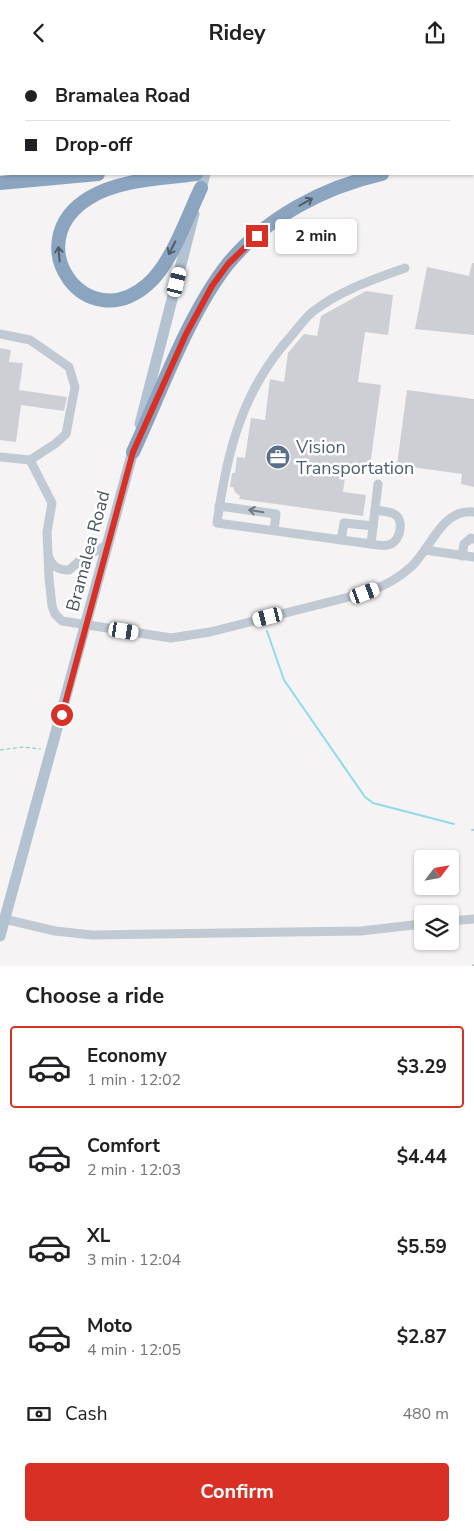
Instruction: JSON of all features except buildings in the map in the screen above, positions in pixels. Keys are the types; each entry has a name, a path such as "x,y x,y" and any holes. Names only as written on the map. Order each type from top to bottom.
{"highway":[{"path":"0,183 87,175"},
{"path":"190,175 118,186 98,194 76,209 65,221 58,248 60,264 69,281 77,289 98,299 120,299 137,292 148,284 159,271 201,188"},
{"path":"133,452 186,334 212,286 228,264 257,236 285,214 322,193 358,179 377,175"}],"main road":[{"name":"Bramalea Road","path":"0,936 87,624 205,175"}],"lane":[{"path":"375,510 394,513 401,523 397,539 392,544 387,546 217,523 228,457 237,427 271,359 314,310 376,278 405,269"},
{"path":"0,334 30,340 69,367 75,387 66,434 55,444 30,460 0,457"},
{"path":"30,460 52,503 47,533 47,552 52,607 55,614 62,621 72,624 87,624 171,638 210,632 380,588 404,573 425,550 438,529 446,522 465,511 474,512"},
{"path":"371,544 378,484"},
{"path":"219,505 276,514 274,530"},
{"path":"341,540 344,523 373,526"},
{"path":"462,556 464,544 471,538 474,539"},
{"path":"47,552 54,566 58,569 69,570 84,558 107,545"},
{"path":"425,550 474,557"},
{"path":"4,919 55,931 92,935 355,932 414,925"},
{"path":"459,920 474,919"}],"path":[{"path":"0,750 23,747 51,751"}],"waterway":[{"path":"267,631 284,680 365,797 373,803 454,824"}],"place":[{"name":"Vision Transportation","path":"278,457"}],"route":[{"path":"62,715 133,452 186,334 212,286 228,264 257,236"}]}
